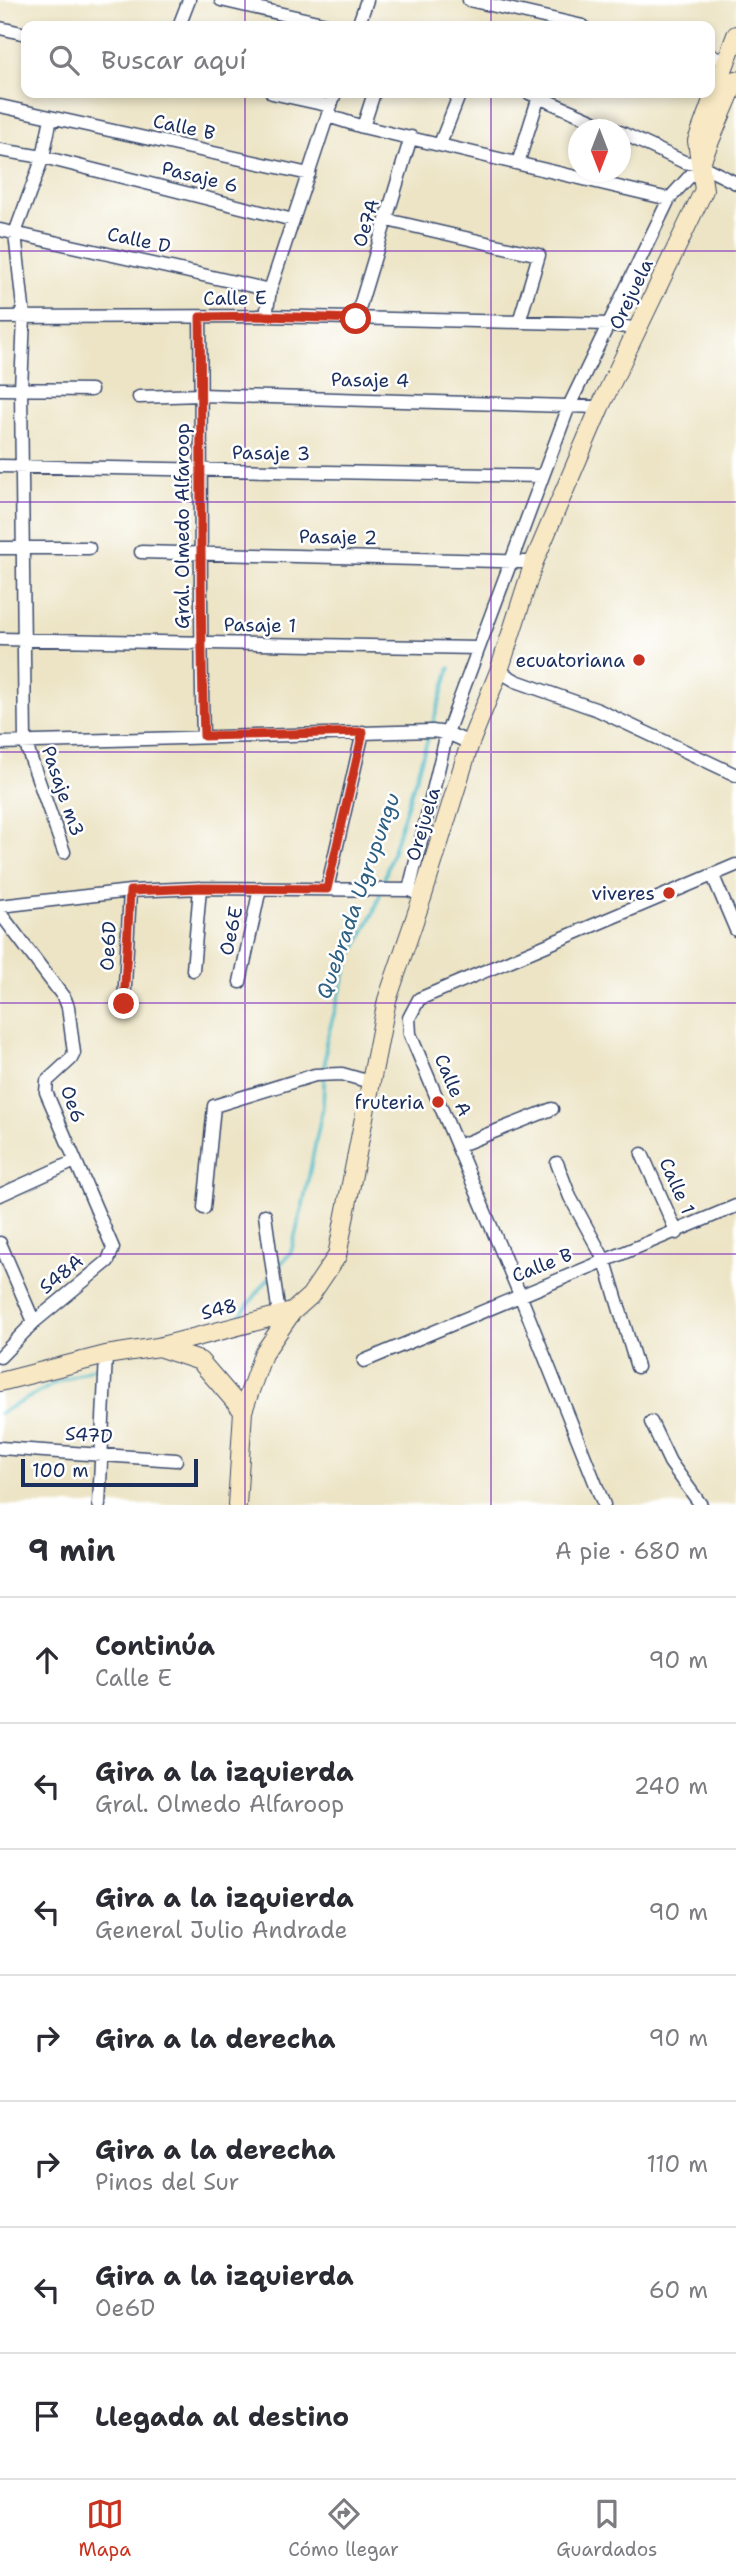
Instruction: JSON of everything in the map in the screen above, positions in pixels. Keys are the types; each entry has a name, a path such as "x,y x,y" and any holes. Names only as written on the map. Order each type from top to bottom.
{"street":[{"path":"181,21 188,0"},
{"path":"221,0 313,21"},
{"path":"360,21 367,0"},
{"path":"469,0 561,21"},
{"path":"0,28 21,33"},
{"name":"Orejuela","path":"718,57 736,35"},
{"path":"1,913 130,891 260,888 416,893 447,733 569,406 669,199 700,165 736,80"},
{"path":"288,98 329,111 363,127 669,199"},
{"path":"265,316 270,290 333,98"},
{"path":"363,127 372,98"},
{"path":"440,144 458,98"},
{"path":"518,163 535,98"},
{"path":"545,98 591,119"},
{"name":"Orejuela","path":"237,1505 243,1410 263,1354 285,1314 310,1297 338,1256 387,1000 416,893 499,671 534,562 600,407 704,190 697,141 708,98"},
{"name":"Calle B","path":"0,106 309,174"},
{"path":"15,233 43,157 51,118"},
{"name":"Oe7A","path":"356,319 411,137"},
{"path":"631,137 736,183"},
{"name":"Pasaje 6","path":"0,150 43,157 293,220"},
{"path":"387,220 539,255 519,322"},
{"name":"Calle D","path":"0,230 270,290"},
{"name":"Pasaje m3","path":"15,233 24,317 21,467 25,742 64,852"},
{"name":"Calle E","path":"0,317 265,316 608,324 637,329"},
{"name":"Gral. Olmedo Alfaroop","path":"200,317 200,644 204,736"},
{"path":"0,389 91,390"},
{"name":"Pasaje 4","path":"139,397 201,395 600,407"},
{"name":"Pasaje 3","path":"0,466 542,477"},
{"path":"0,548 89,548"},
{"name":"Pasaje 2","path":"141,552 534,562"},
{"name":"Pasaje 1","path":"0,639 478,648"},
{"path":"499,671 516,681 598,710 736,775"},
{"path":"0,743 432,731 447,733 470,743"},
{"path":"327,889 363,732"},
{"name":"Calle A","path":"604,1505 520,1295 410,1034 410,1018 419,999 736,865"},
{"path":"713,876 736,930"},
{"path":"193,970 200,888"},
{"name":"Oe6E","path":"240,982 260,888"},
{"name":"Oe6D","path":"124,1004 130,891"},
{"name":"Oe6","path":"1,913 65,999 68,1007 74,1053 47,1081 46,1092 113,1248"},
{"path":"204,1208 214,1106 315,1075 342,1074 370,1082"},
{"path":"458,1146 552,1109"},
{"name":"Calle 1","path":"642,1154 677,1233"},
{"path":"0,1195 75,1161"},
{"path":"557,1163 570,1197 605,1261 637,1367"},
{"name":"Calle B","path":"364,1361 677,1233 736,1206"},
{"path":"265,1215 285,1314"},
{"path":"0,1243 34,1322"},
{"name":"S48A","path":"0,1357 34,1322 108,1261 113,1248"},
{"name":"S48","path":"0,1382 106,1355 158,1347 285,1314"},
{"path":"158,1347 200,1360 243,1410"},
{"path":"99,1505 106,1355"},
{"path":"651,1422 670,1462 701,1505"},
{"name":"S47D","path":"0,1448 176,1460"}],"waterway":[{"name":"Quebrada Ugrupungu","path":"382,886 450,668"},
{"name":"Quebrada Ugrupungu","path":"276,1270 291,1252 304,1200 323,1106 326,1042 349,961 374,912 380,894"},
{"name":"Quebrada Ugrupungu","path":"237,1319 269,1278"},
{"name":"Quebrada Ugrupungu","path":"0,1413 58,1382 98,1366"}],"place":[{"name":"ecuatoriana","path":"639,660"},
{"name":"viveres","path":"669,893"},
{"name":"fruteria","path":"438,1102"}],"route":[{"path":"124,1004 130,891 200,888 327,889 363,732 204,736 200,644 200,317 356,319"}]}
